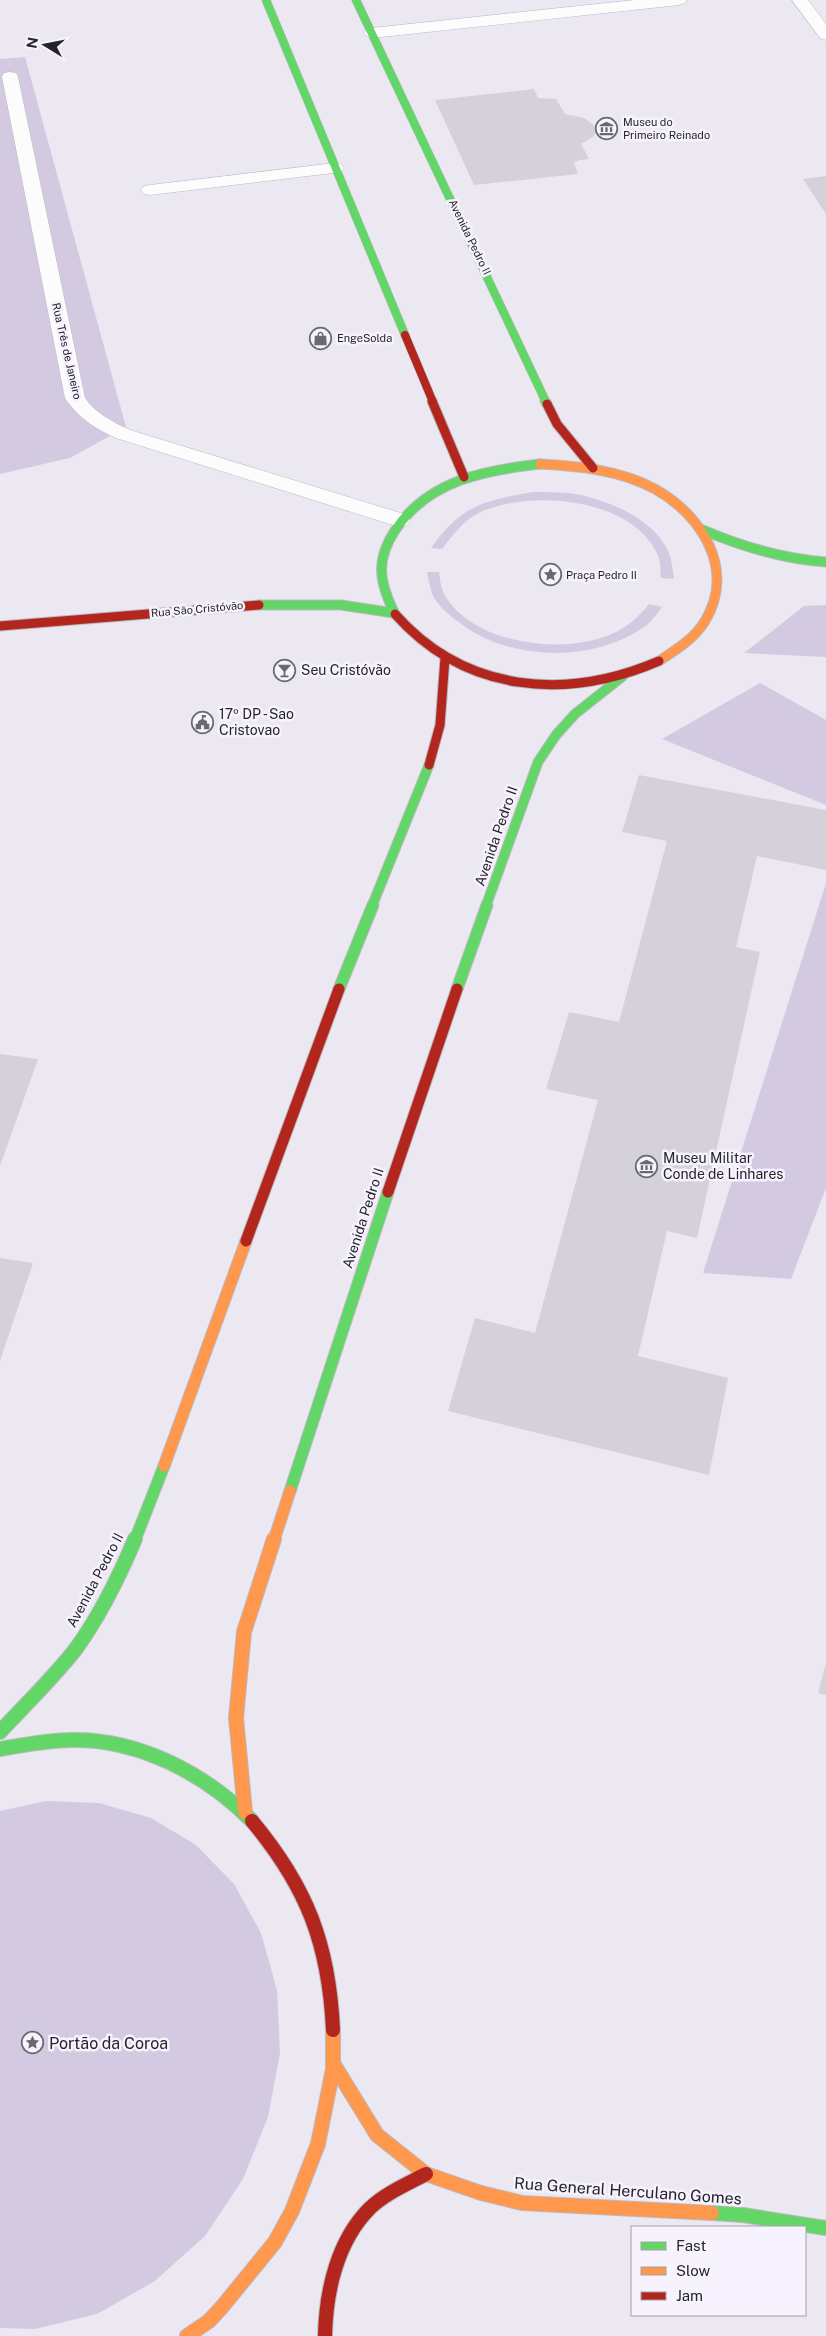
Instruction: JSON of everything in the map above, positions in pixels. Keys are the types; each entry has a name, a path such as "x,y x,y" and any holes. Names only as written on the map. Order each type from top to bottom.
{"street":[{"path":"266,0 464,477"},
{"name":"Avenida Pedro II","path":"356,0 557,424 593,468"},
{"path":"372,33 679,0"},
{"path":"800,0 826,35"},
{"name":"Rua Três de Janeiro","path":"10,77 75,398 82,410 99,424 123,434 400,520"},
{"path":"150,190 335,168"},
{"path":"521,465 567,465 593,468 625,477 662,494 685,510 703,530 716,556 720,583 715,607 707,622 688,642 669,656 622,676 578,684 522,682 480,673 445,658 417,638 394,613 382,586 381,567 384,551 392,532 400,520 421,499 464,477 479,472 521,465"},
{"path":"703,530 773,555 826,562"},
{"name":"Rua São Cristóvão","path":"0,626 266,603 328,603 364,606 394,613"},
{"name":"Avenida Pedro II","path":"0,1732 44,1686 85,1634 125,1562 158,1482 333,1005 435,750 444,712 445,658"},
{"name":"Avenida Pedro II","path":"246,1812 236,1718 244,1632 423,1084 538,762 562,724 574,711 622,676"},
{"path":"0,1749 59,1739 97,1741 134,1748 170,1760 204,1779 246,1812 276,1846 302,1887 316,1926 329,1977 335,2015 334,2065 315,2155 298,2198 269,2249 214,2316 188,2336"},
{"name":"Rua General Herculano Gomes","path":"334,2065 377,2135 426,2174 481,2193 522,2203 743,2214 826,2228"},
{"path":"325,2336 324,2326 331,2284 347,2243 365,2213 393,2190 426,2174"}],"shaded area":[{"path":"25,57 126,427 70,458 0,474 0,59"},
{"path":"533,492 582,495 628,512 654,531 664,543 670,556 674,579 661,578 658,556 645,536 626,521 603,510 577,503 549,500 523,501 498,506 477,514 467,521 442,549 431,548 452,523 475,507 501,498"},
{"path":"427,572 439,572 444,594 458,611 476,625 498,635 521,641 571,644 594,640 614,633 624,627 649,604 662,607 647,625 627,637 604,646 581,651 556,653 531,651 507,646 484,638 464,626 442,608 435,599"},
{"path":"826,605 826,657 744,653 804,606"},
{"path":"760,683 826,720 826,805 662,739"},
{"path":"826,883 826,1188 791,1279 703,1273"},
{"path":"46,1801 99,1803 151,1818 196,1845 234,1884 261,1933 277,1990 280,2053 268,2117 243,2179 205,2236 155,2281 97,2314 35,2329 0,2328 0,1811"}],"building":[{"path":"534,89 538,98 556,99 565,114 584,118 595,126 596,132 594,136 581,144 589,159 579,160 574,163 578,174 474,185 435,100"},
{"path":"826,176 826,214 803,179"},
{"name":"Museu Militar Conde de Linhares","path":"639,775 826,810 826,870 757,856 736,947 760,952 697,1238 667,1231 638,1356 728,1378 709,1475 448,1411 475,1318 535,1333 598,1100 546,1089 569,1012 619,1022 667,841 622,832"},
{"path":"0,1054 38,1059 0,1166"},
{"path":"0,1258 33,1263 0,1361"},
{"path":"826,1663 826,1695 818,1693"}],"traffic: fast":[{"path":"266,0 405,335"},
{"path":"356,0 547,404"},
{"path":"395,614 383,586 381,576 382,564 389,541 404,517 419,502 437,490 456,481 476,474 540,464"},
{"path":"703,530 763,552 794,559 826,562"},
{"path":"259,605 341,605 394,613"},
{"path":"457,989 538,762 565,724 586,704 623,676"},
{"path":"339,989 429,765"},
{"path":"290,1491 388,1192"},
{"path":"0,1732 45,1685 85,1635 109,1595 129,1553 148,1510 164,1466"},
{"path":"0,1749 63,1740 106,1742 128,1748 152,1755 198,1777 237,1806 252,1821"},
{"path":"712,2213 743,2215 826,2228"}],"traffic: slow":[{"path":"540,464 599,470 642,483 655,489 681,507 701,528 713,551 718,575 715,599 704,622 686,643 659,661"},
{"path":"164,1466 246,1241"},
{"path":"245,1812 236,1718 244,1632 290,1491"},
{"path":"187,2336 209,2321 222,2307 275,2242 292,2211 318,2144 333,2069 333,2030"},
{"path":"334,2065 377,2135 426,2174 481,2193 522,2203 712,2213"}],"traffic: jam":[{"path":"405,335 464,477"},
{"path":"547,404 557,424 593,468"},
{"path":"0,626 259,605"},
{"path":"395,614 413,634 434,651 458,664 484,674 512,680 539,684 603,681 659,661"},
{"path":"429,765 438,738 440,725 445,658"},
{"path":"246,1241 339,989"},
{"path":"388,1192 457,989"},
{"path":"252,1821 292,1873 312,1916 325,1961 332,2007 333,2030"},
{"path":"325,2336 325,2320 331,2285 342,2250 350,2234 359,2220 376,2203 397,2189 426,2174"}],"place":[{"name":"Museu do Primeiro Reinado","path":"607,128"},
{"name":"EngeSolda","path":"321,338"},
{"name":"Praça Pedro II","path":"550,575"},
{"name":"Seu Cristóvão","path":"285,670"},
{"name":"17º DP - Sao Cristovao","path":"203,722"},
{"name":"Museu Militar Conde de Linhares","path":"647,1166"},
{"name":"Portão da Coroa","path":"33,2043"}]}
